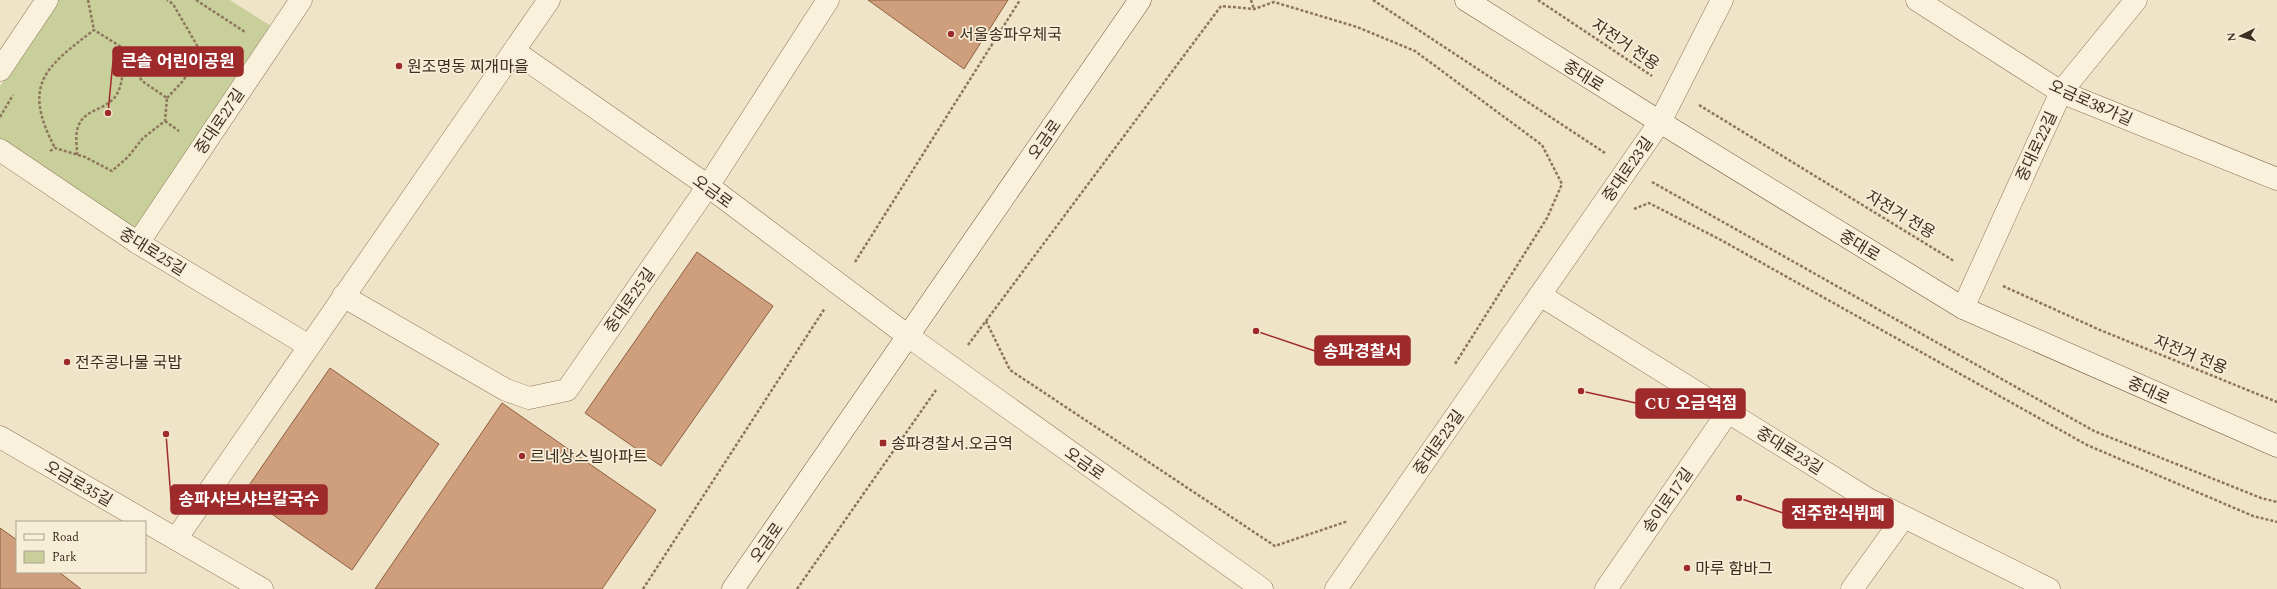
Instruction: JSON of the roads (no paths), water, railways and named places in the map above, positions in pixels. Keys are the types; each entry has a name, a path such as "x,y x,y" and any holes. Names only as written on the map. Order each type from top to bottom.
{"street":[{"path":"0,70 47,0"},
{"name":"중대로27길","path":"138,243 301,0"},
{"path":"176,539 549,0"},
{"name":"중대로25길","path":"343,296 506,390 529,398 567,390 708,186 828,0"},
{"name":"오금로","path":"733,589 1140,0"},
{"name":"중대로","path":"1466,0 1660,122 1962,308 2277,446"},
{"name":"중대로23길","path":"1336,589 1660,122 1722,0"},
{"name":"오금로38가길","path":"1917,0 2061,92 2277,179"},
{"name":"중대로22길","path":"1962,308 2061,92 2136,0"},
{"name":"오금로","path":"514,51 708,186 908,336 1262,589"},
{"name":"중대로25길","path":"0,150 138,243 309,346"},
{"name":"중대로23길","path":"1540,295 1868,499 2048,589"},
{"name":"송이로17길","path":"1606,589 1728,412"},
{"name":"오금로35길","path":"0,437 145,521"},
{"path":"1852,589 1904,517"},
{"name":"오금로35길","path":"146,522 262,589"}],"place":[{"name":"서울송파우체국","path":"951,34"},
{"name":"원조명동 찌개마을","path":"399,66"},
{"name":"큰솔 어린이공원","path":"108,113"},
{"name":"송파경찰서","path":"1256,331"},
{"name":"전주콩나물 국밥","path":"67,362"},
{"name":"CU 오금역점","path":"1581,391"},
{"name":"송파샤브샤브칼국수","path":"166,434"},
{"name":"송파경찰서.오금역","path":"883,443"},
{"name":"르네상스빌아파트","path":"522,456"},
{"name":"전주한식뷔페","path":"1739,498"},
{"name":"마루 함바그","path":"1687,568"}]}
